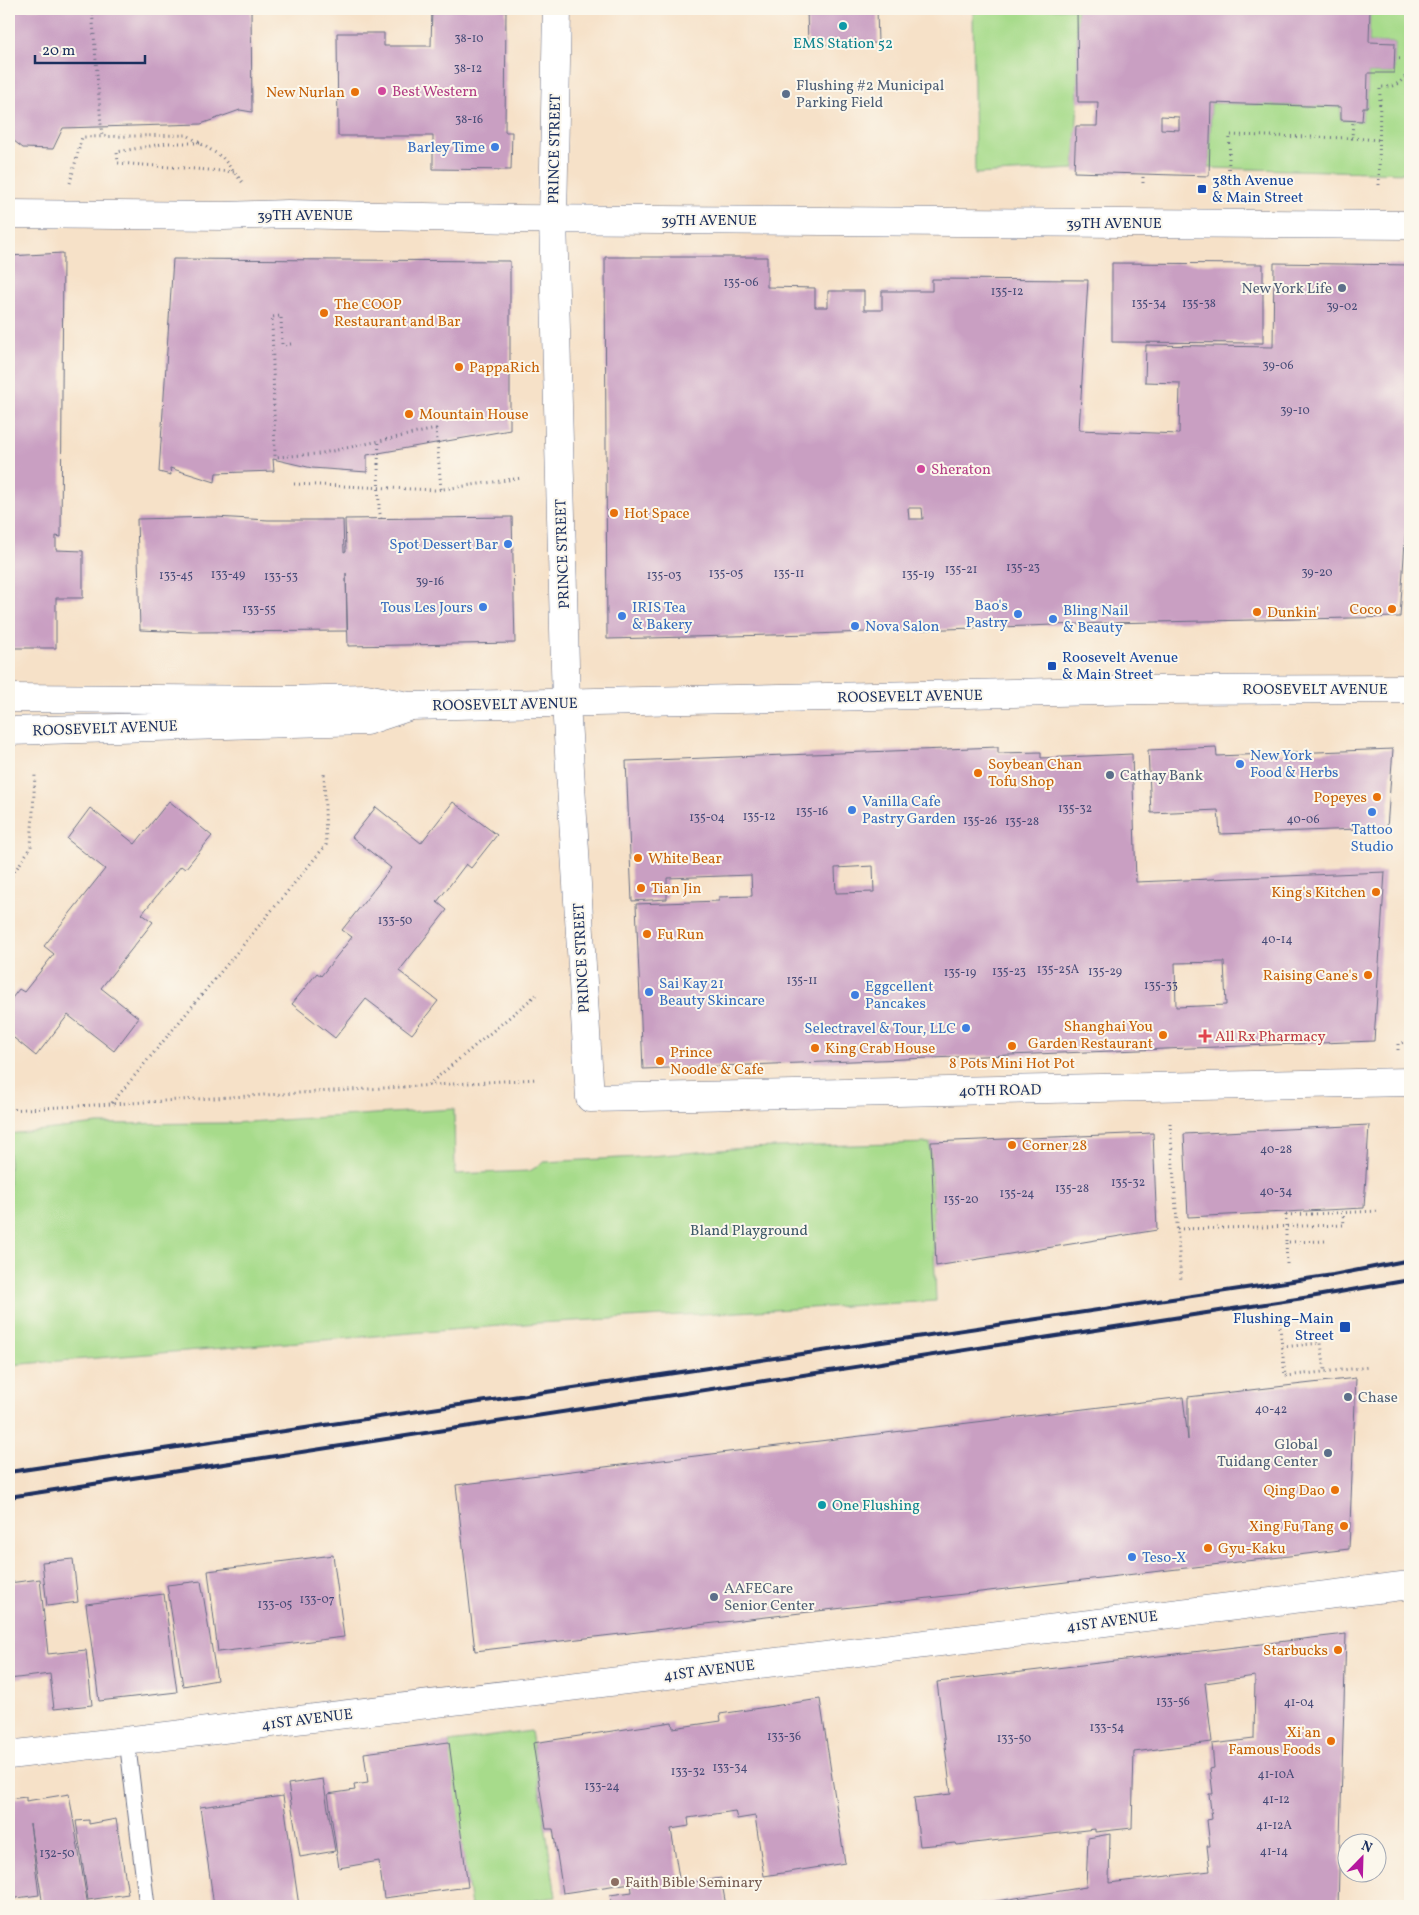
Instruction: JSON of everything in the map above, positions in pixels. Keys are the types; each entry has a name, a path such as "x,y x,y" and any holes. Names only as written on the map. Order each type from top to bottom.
{"street":[{"name":"PRINCE STREET","path":"557,9 553,219 566,703 590,1098"},
{"name":"39TH AVENUE","path":"9,214 224,216 288,214 553,219 1410,225"},
{"name":"ROOSEVELT AVENUE","path":"9,698 286,700 366,698 409,706 1147,690 1410,689"},
{"name":"ROOSEVELT AVENUE","path":"9,731 366,721 409,706"},
{"name":"40TH ROAD","path":"590,1098 1410,1082"},
{"name":"41ST AVENUE","path":"9,1755 1410,1585"}],"lane":[{"path":"127,1740 148,1906"}],"path":[{"path":"92,9 103,127 102,137"},
{"path":"1394,59 1410,58"},
{"path":"1379,185 1380,87 1390,88 1403,80 1410,69"},
{"path":"1352,138 1353,120"},
{"path":"1228,184 1230,134 1380,140"},
{"path":"69,185 82,137 187,135 222,157 244,183"},
{"path":"200,143 167,143 117,152 118,163 234,172"},
{"path":"1143,174 1143,183"},
{"path":"291,344 282,345 281,316 272,317 275,458 318,454 436,429 441,489"},
{"path":"379,440 380,519"},
{"path":"294,484 441,489 522,478"},
{"path":"112,1104 326,845 324,771"},
{"path":"9,880 31,848 35,775"},
{"path":"427,1086 536,994"},
{"path":"1398,1050 1398,1044 1410,1040"},
{"path":"9,1110 538,1079"},
{"path":"1170,1123 1181,1281"},
{"path":"1287,1264 1286,1215 1380,1211"},
{"path":"1176,1228 1344,1225 1343,1213"},
{"path":"1286,1242 1326,1241"},
{"path":"1279,1317 1285,1376 1370,1367"},
{"path":"1282,1347 1321,1343 1325,1371"}],"green space":[{"path":"973,9 1077,9 1078,102 1074,169 975,174"},
{"path":"1370,9 1410,9 1410,173 1209,168 1211,103 1341,107 1341,120 1362,121 1363,107 1367,107 1368,73 1394,73 1395,43 1369,42"},
{"name":"Bland Playground","path":"454,1109 455,1174 530,1171 544,1162 639,1157 744,1148 930,1143 936,1301 538,1323 9,1365 9,1134 98,1124 232,1123"},
{"path":"531,1731 556,1897 497,1906 471,1906 452,1781 449,1742"}],"building":[{"path":"9,9 251,9 252,112 240,110 201,124 63,128 53,149 23,148 9,137"},
{"path":"432,9 506,9 505,132 512,132 511,170 433,169 433,136 338,136 337,33 384,33 384,46 431,46"},
{"name":"EMS Station 52","path":"807,9 877,9 878,43 808,45"},
{"path":"1077,9 1370,9 1369,42 1395,43 1394,73 1368,73 1367,107 1363,107 1362,121 1341,120 1341,107 1211,103 1209,176 1074,172 1076,126 1097,126 1098,102 1078,102","holes":["1161,116 1179,117 1179,130 1161,129"]},
{"path":"63,253 61,537 56,536 56,550 83,551 83,598 56,598 56,648 9,648 9,256"},
{"path":"605,257 767,257 767,287 815,288 815,307 828,307 828,291 864,291 864,310 882,310 882,291 932,291 932,279 1088,280 1079,430 1179,434 1180,383 1145,382 1146,345 1273,347 1274,263 1410,265 1410,465 1400,617 1107,623 813,634 607,639","holes":["908,508 922,508 923,519 909,519"]},
{"path":"173,259 510,261 510,430 367,455 367,472 312,468 273,459 274,471 216,473 215,482 170,468 171,475 159,472"},
{"path":"1112,263 1263,264 1263,343 1112,342"},
{"path":"215,517 268,520 343,520 344,552 346,551 345,519 512,517 515,643 348,646 346,573 347,631 191,632 140,630 137,519"},
{"path":"998,747 998,753 1041,752 1041,758 1132,754 1136,882 1385,872 1374,1041 643,1069 636,904 719,901 719,897 752,896 751,875 667,878 667,899 632,901 626,761","holes":["873,866 874,892 836,893 835,868","1224,962 1226,1005 1176,1007 1175,963"]},
{"path":"1216,747 1217,756 1393,749 1387,828 1220,834 1218,810 1151,813 1148,750"},
{"path":"169,801 212,836 185,869 181,866 142,914 153,922 101,988 139,1018 114,1051 68,1015 36,1056 9,1034 9,1002 19,989 24,992 54,954 44,946 105,869 67,839 90,808 135,844"},
{"path":"453,802 497,835 471,868 466,864 437,902 447,910 399,971 438,1001 412,1034 366,999 335,1038 292,1004 317,973 321,976 352,937 342,930 391,868 352,837 376,807 421,843"},
{"path":"1369,1125 1364,1208 1188,1217 1184,1134"},
{"path":"1153,1133 1157,1230 936,1266 931,1142"},
{"name":"One Flushing","path":"1356,1378 1349,1549 475,1651 456,1485 1183,1397 1188,1440 1188,1397"},
{"path":"333,1555 344,1637 218,1652 208,1571"},
{"path":"73,1559 78,1602 47,1606 42,1562"},
{"path":"40,1579 48,1654 86,1650 92,1705 54,1709 50,1674 9,1679 9,1583"},
{"path":"201,1581 217,1680 183,1686 167,1585"},
{"path":"164,1594 177,1692 99,1701 86,1604"},
{"path":"1346,1634 1340,1832 1336,1832 1338,1906 965,1906 1086,1887 1088,1838 1110,1834 1109,1883 1210,1871 1207,1846 1210,1846 1207,1820 1212,1819 1209,1794 1213,1794 1210,1769 1214,1768 1212,1744 1254,1739 1255,1676 1205,1683 1212,1742 1134,1752 1132,1828 1095,1832 1095,1829 957,1845 956,1843 920,1846 914,1798 951,1794 937,1682"},
{"path":"820,1699 845,1863 764,1876 755,1816 737,1819 735,1811 688,1818 689,1826 671,1829 680,1884 721,1878 726,1906 612,1906 610,1895 632,1892 631,1883 563,1893 553,1829 546,1829 533,1743 672,1722 673,1728 721,1721 720,1714"},
{"path":"449,1742 468,1887 384,1898 379,1861 339,1868 328,1794 355,1790 354,1785 368,1783 364,1753"},
{"path":"323,1779 335,1851 300,1857 288,1784"},
{"path":"69,1794 88,1906 43,1906 30,1824 39,1895 9,1899 9,1799 26,1797 26,1801"},
{"path":"283,1796 299,1906 214,1906 200,1807"},
{"path":"116,1819 128,1894 88,1900 76,1821 89,1820 89,1824"}],"railway":[{"path":"9,1472 1333,1275 1410,1260"},
{"path":"9,1497 1410,1280"}],"place":[{"name":"EMS Station 52","path":"843,26"},
{"name":"Best Western","path":"382,91"},
{"name":"New Nurlan","path":"355,92"},
{"name":"Flushing #2 Municipal Parking Field","path":"786,94"},
{"name":"Barley Time","path":"495,147"},
{"name":"38th Avenue & Main Street","path":"1202,189"},
{"name":"New York Life","path":"1342,288"},
{"name":"The COOP Restaurant and Bar","path":"324,313"},
{"name":"PappaRich","path":"459,367"},
{"name":"Mountain House","path":"409,414"},
{"name":"Sheraton","path":"921,469"},
{"name":"Hot Space","path":"614,513"},
{"name":"Spot Dessert Bar","path":"508,544"},
{"name":"Tous Les Jours","path":"483,607"},
{"name":"Coco","path":"1392,609"},
{"name":"Dunkin'","path":"1257,612"},
{"name":"Bao's Pastry","path":"1018,614"},
{"name":"IRIS Tea & Bakery","path":"622,616"},
{"name":"Bling Nail & Beauty","path":"1053,619"},
{"name":"Nova Salon","path":"855,626"},
{"name":"Roosevelt Avenue & Main Street","path":"1052,666"},
{"name":"New York Food & Herbs","path":"1240,764"},
{"name":"Soybean Chan Tofu Shop","path":"978,773"},
{"name":"Cathay Bank","path":"1110,775"},
{"name":"Popeyes","path":"1377,797"},
{"name":"Vanilla Cafe Pastry Garden","path":"852,810"},
{"name":"Tattoo Studio","path":"1372,812"},
{"name":"White Bear","path":"638,858"},
{"name":"Tian Jin","path":"641,888"},
{"name":"King's Kitchen","path":"1376,892"},
{"name":"Fu Run","path":"647,934"},
{"name":"Raising Cane's","path":"1368,975"},
{"name":"Sai Kay 21 Beauty Skincare","path":"649,992"},
{"name":"Eggcellent Pancakes","path":"855,995"},
{"name":"Selectravel & Tour, LLC","path":"966,1028"},
{"name":"Shanghai You Garden Restaurant","path":"1163,1035"},
{"name":"All Rx Pharmacy","path":"1205,1036"},
{"name":"8 Pots Mini Hot Pot","path":"1012,1046"},
{"name":"King Crab House","path":"815,1048"},
{"name":"Prince Noodle & Cafe","path":"660,1061"},
{"name":"Corner 28","path":"1012,1145"},
{"name":"Flushing–Main Street","path":"1345,1327"},
{"name":"Chase","path":"1348,1397"},
{"name":"Global Tuidang Center","path":"1328,1453"},
{"name":"Qing Dao","path":"1335,1490"},
{"name":"One Flushing","path":"822,1505"},
{"name":"Xing Fu Tang","path":"1344,1526"},
{"name":"Gyu-Kaku","path":"1208,1548"},
{"name":"Teso-X","path":"1132,1557"},
{"name":"AAFECare Senior Center","path":"714,1597"},
{"name":"Starbucks","path":"1338,1650"},
{"name":"Xi'an Famous Foods","path":"1331,1741"},
{"name":"Faith Bible Seminary","path":"615,1882"}]}
